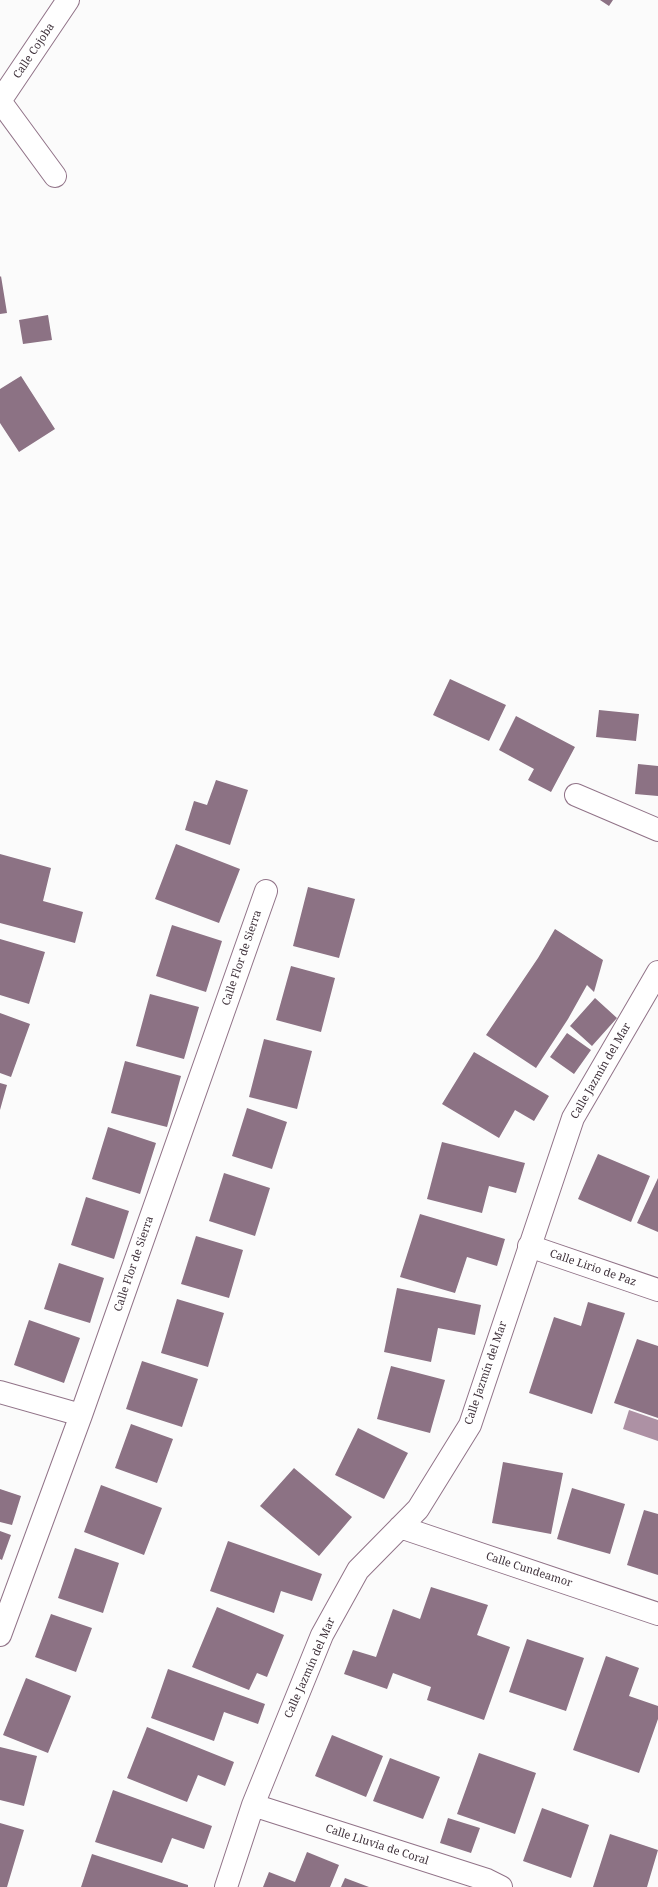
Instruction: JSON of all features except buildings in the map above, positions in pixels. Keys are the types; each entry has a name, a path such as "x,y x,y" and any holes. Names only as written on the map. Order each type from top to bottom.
{"street":[{"name":"Calle Cojoba","path":"0,101 68,0"},
{"path":"0,101 55,176"},
{"path":"576,795 658,830"},
{"name":"Calle Flor de Sierra","path":"0,1635 81,1415 266,891"},
{"name":"Calle Jazmín del Mar","path":"226,1887 253,1805 322,1635 358,1570 418,1509 470,1425 572,1118 658,972"},
{"name":"Calle Lirio de Paz","path":"529,1246 658,1290"},
{"path":"0,1392 81,1415"},
{"name":"Calle Cundeamor","path":"400,1527 658,1614"},
{"name":"Calle Lluvia de Coral","path":"253,1805 487,1880 501,1887"}],"shaded area":[{"path":"629,1410 658,1420 658,1441 623,1429"}]}
